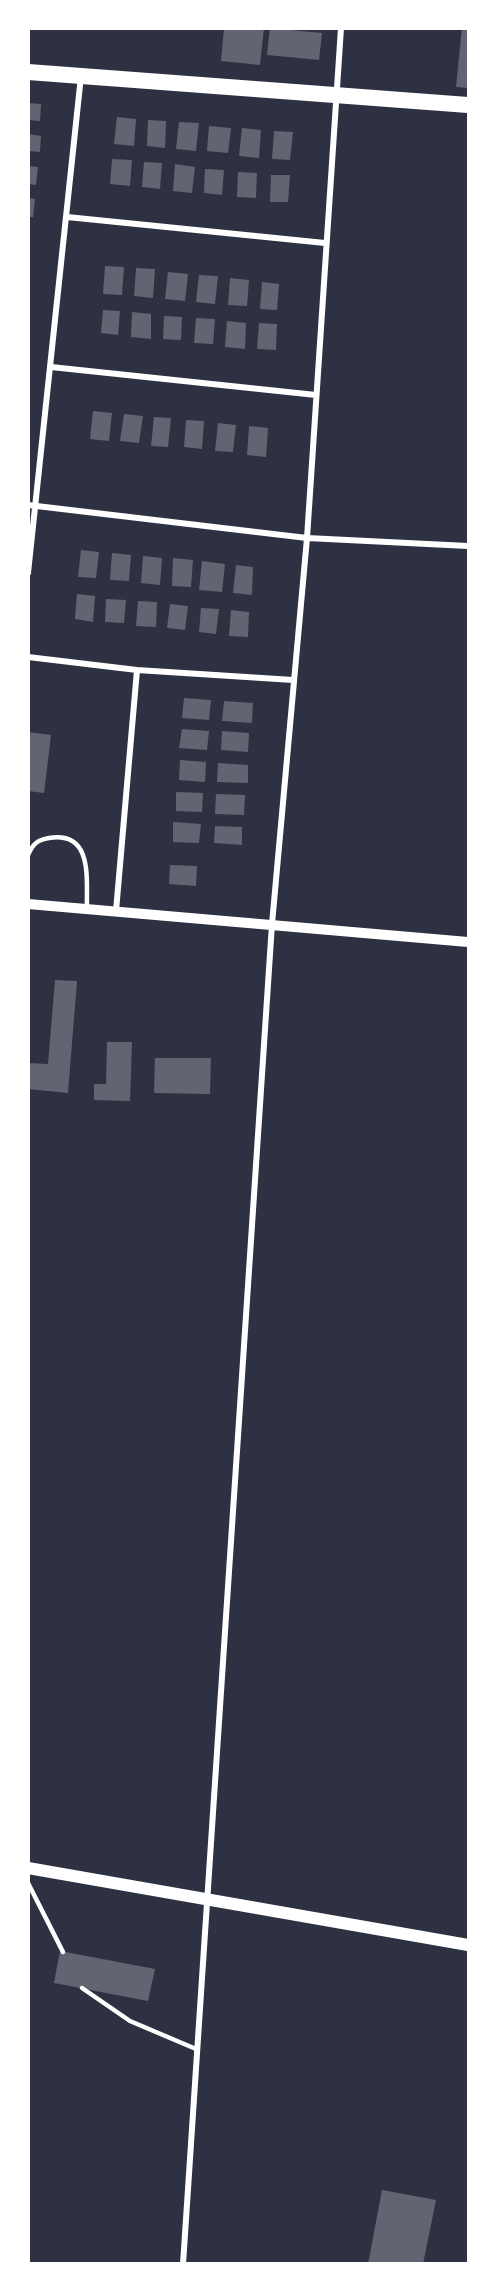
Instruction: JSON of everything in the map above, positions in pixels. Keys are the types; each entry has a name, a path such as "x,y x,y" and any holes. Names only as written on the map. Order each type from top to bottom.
{"highway":[{"path":"28,72 468,105"}],"main road":[{"path":"28,1868 468,1946"}],"street":[{"path":"183,2264 272,924 307,538 341,28"},
{"path":"28,573 32,505 51,367 82,76"},
{"path":"67,217 325,243"},
{"path":"51,367 316,395"},
{"path":"32,505 307,538 468,546"},
{"path":"28,657 137,670 293,680"},
{"path":"116,911 137,670"},
{"path":"28,904 468,942"}],"lane":[{"path":"28,855 32,846 40,840 54,837 72,840 81,849 86,860 87,909"},
{"path":"28,1883 63,1952"},
{"path":"82,1988 130,2021 196,2049"}],"building":[{"path":"224,28 264,28 260,65 221,61"},
{"path":"270,28 322,33 319,60 267,55"},
{"path":"462,28 468,28 468,88 456,87"},
{"path":"28,103 41,104 40,121 28,120"},
{"path":"117,117 136,119 134,146 114,144"},
{"path":"148,120 166,121 165,148 147,146"},
{"path":"179,122 199,123 196,151 176,149"},
{"path":"209,126 231,128 228,153 207,151"},
{"path":"242,128 261,130 259,158 239,156"},
{"path":"274,131 293,132 290,160 272,159"},
{"path":"28,134 41,136 40,152 28,151"},
{"path":"112,159 132,160 130,186 110,184"},
{"path":"144,162 162,163 160,189 142,187"},
{"path":"175,164 195,167 192,193 173,191"},
{"path":"28,166 38,167 36,185 28,184"},
{"path":"205,169 224,170 222,195 204,193"},
{"path":"238,172 257,173 256,198 237,197"},
{"path":"271,175 290,175 288,202 270,202"},
{"path":"28,198 35,199 33,217 28,217"},
{"path":"105,266 124,267 122,295 103,294"},
{"path":"136,268 155,269 153,298 134,296"},
{"path":"168,272 188,274 185,301 165,299"},
{"path":"199,275 218,276 215,304 196,302"},
{"path":"230,278 249,280 247,306 228,305"},
{"path":"262,282 279,284 277,310 260,309"},
{"path":"103,310 120,311 118,335 101,333"},
{"path":"132,312 151,314 151,339 131,337"},
{"path":"164,316 182,317 181,340 163,339"},
{"path":"196,318 215,319 213,344 194,343"},
{"path":"227,321 246,323 245,349 225,347"},
{"path":"259,323 277,324 276,350 257,349"},
{"path":"93,411 112,413 109,441 90,439"},
{"path":"124,414 143,416 139,443 120,441"},
{"path":"154,417 171,418 168,447 151,446"},
{"path":"186,420 204,421 202,449 184,447"},
{"path":"218,423 236,425 233,452 215,451"},
{"path":"249,426 268,428 266,457 247,455"},
{"path":"81,550 99,552 96,578 78,577"},
{"path":"112,553 131,555 129,581 110,580"},
{"path":"143,556 162,558 160,585 141,583"},
{"path":"173,558 193,560 191,587 172,586"},
{"path":"202,561 225,564 222,592 199,590"},
{"path":"236,565 253,567 252,595 233,593"},
{"path":"77,594 95,596 93,622 75,619"},
{"path":"106,599 126,600 124,623 105,622"},
{"path":"138,601 157,602 156,627 136,626"},
{"path":"170,604 188,606 185,630 167,628"},
{"path":"201,608 219,609 216,634 199,632"},
{"path":"231,610 249,612 248,637 229,636"},
{"path":"184,698 211,700 209,720 182,718"},
{"path":"224,701 253,703 252,723 222,721"},
{"path":"182,729 209,731 207,750 179,748"},
{"path":"222,731 249,733 248,752 221,750"},
{"path":"28,732 51,735 44,793 28,791"},
{"path":"180,760 206,762 205,782 179,780"},
{"path":"218,763 248,765 248,783 217,782"},
{"path":"176,792 203,793 202,812 176,811"},
{"path":"216,794 245,795 244,815 215,814"},
{"path":"173,822 201,824 199,843 173,842"},
{"path":"215,826 242,827 242,845 214,843"},
{"path":"170,865 197,866 196,886 169,884"},
{"path":"55,980 77,981 68,1093 28,1089 28,1063 48,1064"},
{"path":"107,1042 132,1042 130,1101 94,1100 94,1084 106,1084"},
{"path":"155,1058 211,1058 210,1094 154,1093"},
{"path":"60,1951 155,1969 148,2001 54,1983"},
{"path":"382,2190 436,2200 423,2264 368,2264"}]}
